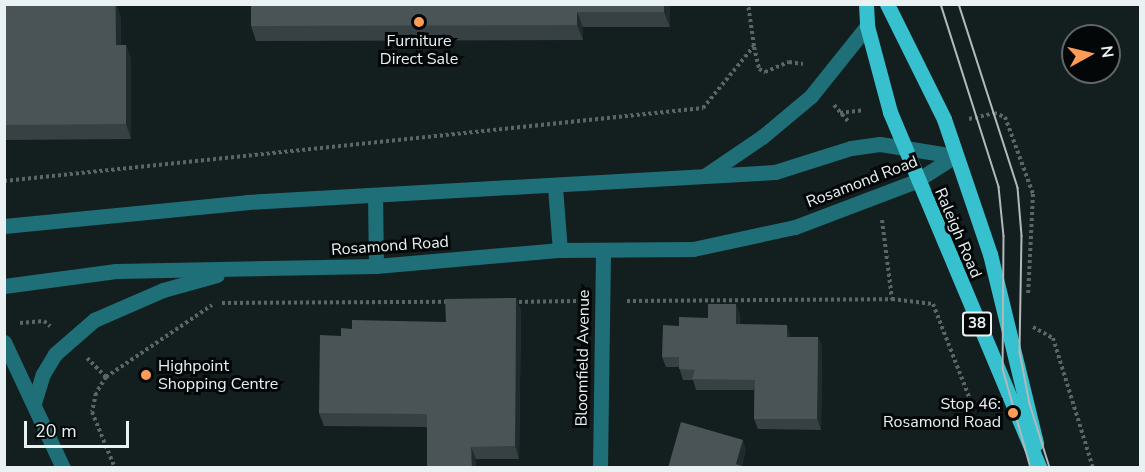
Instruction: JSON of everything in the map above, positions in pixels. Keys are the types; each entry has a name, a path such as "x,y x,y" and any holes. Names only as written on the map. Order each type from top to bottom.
{"main road":[{"name":"Raleigh Road","path":"866,4 867,26 903,146 916,181 1040,468"},
{"name":"Raleigh Road","path":"887,4 936,99 1002,294 1040,468"}],"street":[{"path":"706,175 762,136 811,96 867,26"},
{"name":"Rosamond Road","path":"4,226 247,202 555,187 775,172 858,146 903,146 955,156"},
{"name":"Rosamond Road","path":"4,286 116,271 376,266 560,250 693,249 738,242 795,227 916,181 955,156"},
{"path":"555,187 560,250"},
{"path":"375,195 376,266"},
{"name":"Bloomfield Avenue","path":"600,468 603,250"},
{"path":"34,403 43,374 68,339 124,305 238,270"},
{"path":"4,342 63,468"}],"path":[{"path":"4,181 703,108 754,46 748,4"},
{"path":"115,468 92,412 96,393 106,377 213,305 305,303"},
{"path":"14,324 44,321 68,339 106,377"}],"building":[{"path":"4,4 115,4 116,45 126,45 126,124 4,125"},
{"path":"251,4 664,4 664,12 577,12 577,25 251,26"},
{"path":"516,298 515,446 471,447 472,468 427,468 427,414 319,413 320,335 341,336 341,328 352,329 352,320 446,322 445,299"},
{"path":"708,304 736,304 736,324 787,325 787,337 818,337 817,419 754,419 755,380 692,379 695,370 679,369 679,357 662,357 663,325 679,326 679,317 708,318"},
{"path":"681,422 743,440 736,464 748,468 668,468"}],"tram line":[{"path":"941,4 999,187 1004,236 1003,369 1031,468"},
{"path":"959,4 1018,188 1022,236 1020,352 1030,404 1050,468"}],"place":[{"name":"Furniture Direct Sale","path":"419,22"},
{"name":"Highpoint Shopping Centre","path":"146,375"},
{"name":"Stop 46: Rosamond Road","path":"1013,413"}]}
